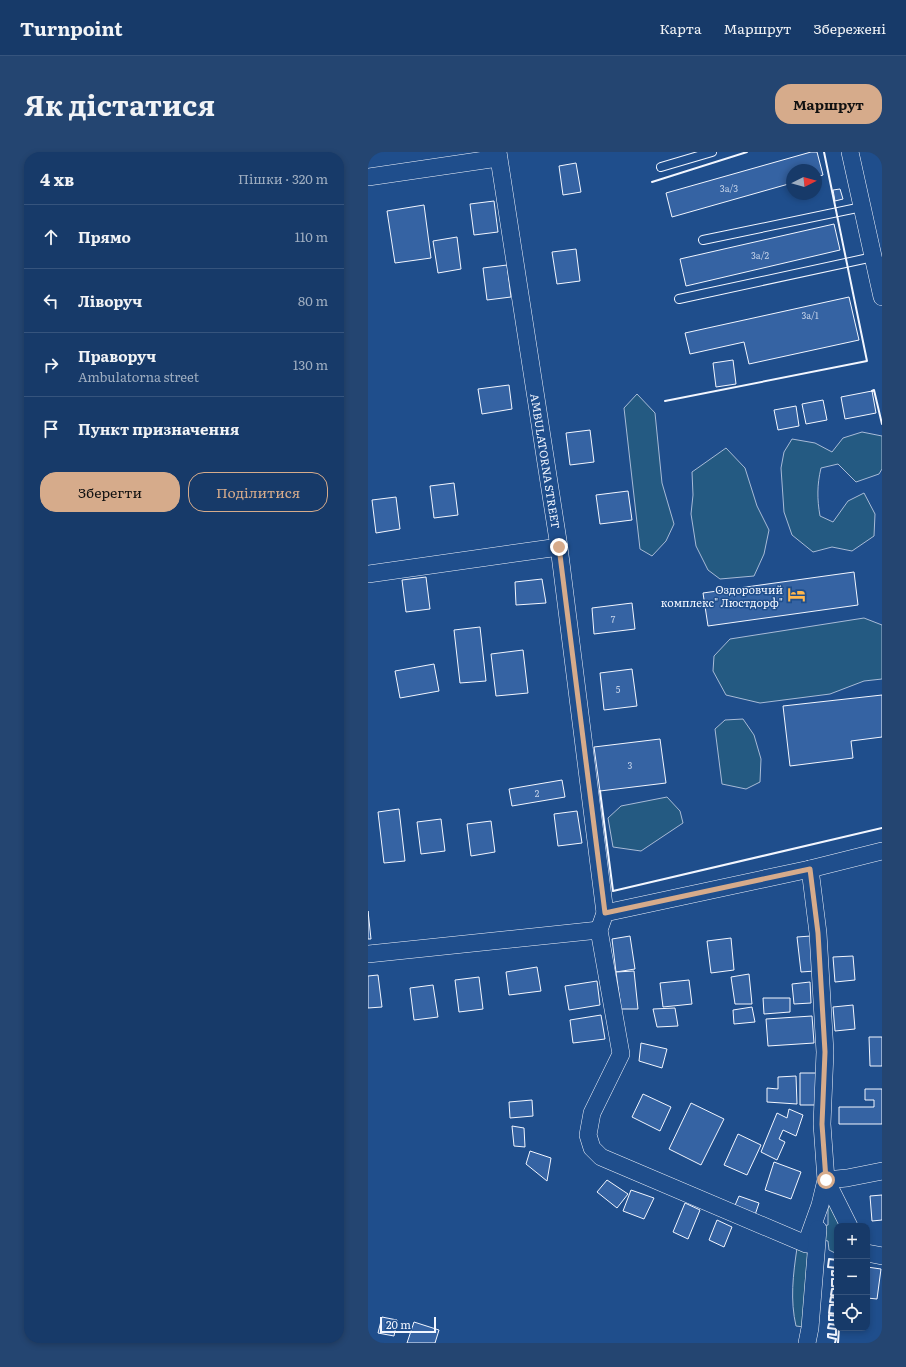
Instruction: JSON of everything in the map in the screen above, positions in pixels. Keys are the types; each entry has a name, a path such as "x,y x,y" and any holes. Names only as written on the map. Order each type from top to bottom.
{"street":[{"path":"850,152 882,297"},
{"path":"368,177 498,155"},
{"name":"AMBULATORNA STREET","path":"498,155 559,547 605,913"},
{"path":"368,574 559,547"},
{"path":"810,869 818,933 824,1044 822,1124 826,1180 820,1205 806,1244 601,1157 592,1148 588,1135 592,1113 621,1054 599,930 605,913 810,869 882,851"},
{"path":"368,954 599,930"},
{"path":"826,1180 847,1178 882,1171"},
{"path":"826,1180 848,1223"},
{"path":"807,1343 810,1328 820,1205"},
{"path":"870,1254 882,1256"}],"lane":[{"path":"661,167 712,152"},
{"path":"703,240 862,207"},
{"path":"679,299 873,257"}],"shaded area":[{"path":"637,394 655,413 662,483 674,524 666,541 652,556 640,549 624,408"},
{"path":"862,432 882,436 882,469 879,474 856,482 838,464 821,468 818,486 819,510 820,516 833,522 848,501 864,493 875,514 874,536 852,551 832,547 813,552 792,535 784,512 781,468 784,452 792,439 815,443 832,452 843,438"},
{"path":"726,448 745,468 757,506 769,530 764,554 754,576 720,579 708,570 696,546 691,514 693,495 692,472"},
{"path":"864,618 882,625 882,679 864,681 830,694 760,703 726,695 713,671 714,656 730,639"},
{"path":"743,719 754,735 761,759 760,782 746,789 722,784 715,729 725,720"},
{"path":"667,797 680,811 683,823 641,851 613,847 608,818 621,806"},
{"path":"831,1204 841,1223 834,1223 834,1252 829,1250 828,1241 822,1240 822,1226 828,1225 828,1208"},
{"path":"797,1248 804,1248 807,1253 809,1263 804,1327 796,1326 793,1307 793,1278"}],"building":[{"path":"811,152 817,152 820,164 786,164 786,185 672,217 666,193"},
{"path":"576,163 581,192 563,195 559,166"},
{"path":"840,189 843,199 835,201 833,190"},
{"path":"494,201 498,232 474,235 470,204"},
{"path":"424,205 431,258 395,263 387,211"},
{"path":"834,224 840,250 686,286 680,259"},
{"path":"457,237 461,269 438,273 433,241"},
{"path":"576,249 580,281 557,284 552,252"},
{"path":"507,265 511,297 487,300 483,268"},
{"path":"849,297 859,340 749,364 744,342 690,354 685,333"},
{"path":"733,360 736,384 716,387 713,363"},
{"path":"509,385 512,409 482,414 478,389"},
{"path":"872,391 876,413 845,419 841,397"},
{"path":"823,400 827,420 806,424 802,404"},
{"path":"796,406 799,426 778,430 774,410"},
{"path":"590,430 594,462 570,465 566,433"},
{"path":"454,483 458,515 434,518 430,486"},
{"path":"628,491 632,520 600,524 596,495"},
{"path":"396,497 400,529 376,533 372,500"},
{"path":"854,572 858,605 708,626 703,593"},
{"path":"426,577 430,609 406,612 402,580"},
{"path":"542,579 546,603 516,605 515,582"},
{"path":"632,603 635,629 594,634 592,608"},
{"path":"480,627 486,681 460,683 454,630"},
{"path":"523,650 528,693 496,696 491,654"},
{"path":"434,664 439,691 400,698 395,671"},
{"path":"632,669 637,706 604,710 600,673"},
{"path":"882,695 882,737 851,741 853,758 790,766 783,706"},
{"path":"660,739 666,783 600,791 594,747"},
{"path":"562,780 565,797 512,806 509,789"},
{"path":"399,809 405,861 384,863 378,812"},
{"path":"577,811 582,843 558,846 554,814"},
{"path":"441,819 445,851 421,854 417,822"},
{"path":"491,821 495,852 471,856 467,824"},
{"path":"368,911 371,939 368,939"},
{"path":"630,936 635,969 616,972 612,939"},
{"path":"811,936 815,971 801,972 797,937"},
{"path":"731,938 734,970 711,973 707,941"},
{"path":"853,956 855,980 835,982 833,957"},
{"path":"537,967 541,991 509,995 506,972"},
{"path":"634,971 638,1009 621,1009 616,972"},
{"path":"749,974 752,1004 735,1004 731,977"},
{"path":"378,975 382,1007 368,1008 368,976"},
{"path":"479,977 483,1009 459,1012 455,980"},
{"path":"689,980 692,1004 663,1007 660,983"},
{"path":"597,981 600,1005 569,1010 565,986"},
{"path":"810,982 811,1003 794,1004 792,984"},
{"path":"433,985 438,1017 414,1020 410,988"},
{"path":"763,998 790,998 790,1012 764,1014"},
{"path":"853,1005 855,1029 835,1031 833,1007"},
{"path":"752,1007 755,1022 734,1024 733,1010"},
{"path":"675,1008 678,1026 657,1027 653,1009"},
{"path":"601,1015 605,1039 573,1043 570,1020"},
{"path":"812,1016 814,1043 768,1046 766,1019"},
{"path":"869,1037 882,1037 882,1066 870,1066"},
{"path":"641,1043 667,1049 662,1068 639,1061"},
{"path":"800,1073 817,1073 818,1105 800,1105"},
{"path":"796,1076 797,1104 767,1102 767,1088 778,1089 778,1077"},
{"path":"865,1089 882,1089 882,1124 839,1124 839,1107 874,1107 874,1100 865,1100"},
{"path":"643,1094 671,1107 660,1131 632,1117"},
{"path":"532,1100 533,1116 510,1118 509,1102"},
{"path":"691,1103 724,1119 701,1165 669,1149"},
{"path":"789,1109 803,1115 796,1136 783,1130 779,1139 785,1142 777,1160 761,1152 777,1113 787,1118"},
{"path":"512,1126 524,1128 525,1147 514,1146"},
{"path":"738,1134 761,1145 747,1175 724,1165"},
{"path":"530,1151 551,1158 547,1181 526,1164"},
{"path":"774,1162 801,1172 791,1199 765,1190"},
{"path":"607,1180 628,1194 617,1208 597,1192"},
{"path":"631,1190 654,1198 644,1219 623,1211"},
{"path":"882,1195 882,1220 872,1221 870,1196"},
{"path":"739,1196 759,1203 754,1218 733,1210"},
{"path":"685,1203 700,1210 688,1239 673,1232"},
{"path":"717,1220 732,1227 724,1247 709,1240"},
{"path":"870,1267 881,1269 877,1299 870,1298"},
{"path":"382,1317 397,1320 394,1336 378,1333"},
{"path":"414,1322 439,1330 435,1343 407,1343"}],"wall":[{"path":"652,182 747,152"},
{"path":"665,401 867,361 824,152"},
{"path":"872,391 874,390 882,424"},
{"path":"600,791 613,891 882,828"},
{"path":"834,1260 829,1259 828,1267 834,1268"},
{"path":"834,1271 832,1271 832,1275 834,1275"},
{"path":"834,1279 832,1279 832,1286 834,1286"},
{"path":"834,1289 832,1289 831,1295 834,1296"},
{"path":"834,1298 831,1297 830,1302 834,1303"},
{"path":"834,1305 830,1305 829,1313 834,1314"},
{"path":"834,1316 829,1315 829,1320 834,1320"},
{"path":"834,1325 829,1324 828,1328 834,1329"},
{"path":"835,1343 836,1339 828,1337 828,1334 836,1335 836,1331"},
{"path":"838,1343 839,1331"}],"place":[{"name":"Оздоровчий комплекс\" Люстдорф\"","path":"796,595"}],"route":[{"path":"559,547 605,913 810,869 818,933 825,1052 822,1124 826,1180"}]}
